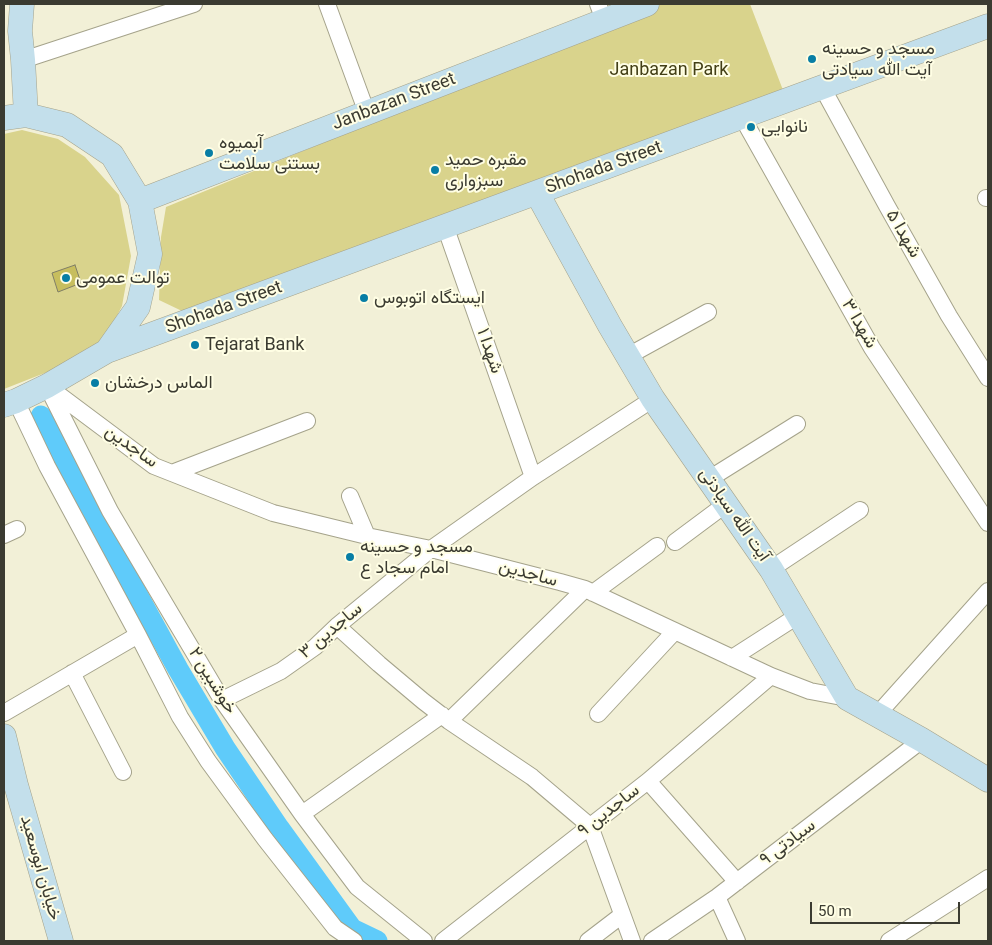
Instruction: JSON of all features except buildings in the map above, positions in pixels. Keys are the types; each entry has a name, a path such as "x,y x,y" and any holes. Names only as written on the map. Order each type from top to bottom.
{"main road":[{"path":"10,403 47,386 107,351 138,307 150,254 140,201 112,155 67,125 15,116 23,60 20,31 22,4"},
{"name":"Janbazan Street","path":"140,201 367,113 608,11 647,4"},
{"name":"Shohada Street","path":"107,351 988,26"},
{"name":"آیت الله سیادتی","path":"537,193 653,399 771,569 847,698 988,780"},
{"name":"خیابان ابوسعید","path":"4,736 10,791 61,941"}],"street":[{"path":"23,60 194,4"},
{"path":"327,4 367,113"},
{"name":"شهدا ۵","path":"822,87 949,316 988,378"},
{"name":"شهدا ۳","path":"742,117 872,348 988,523"},
{"name":"شهدا ۱","path":"445,226 533,476"},
{"path":"628,356 708,312"},
{"name":"ساجدین","path":"47,386 154,466 273,513 431,549 589,591 771,676 810,691 847,698"},
{"name":"خوشبین ۲","path":"47,386 110,511 222,700 302,814 357,887 424,941"},
{"name":"ساجدین ۳","path":"222,700 281,671 315,647 337,626 431,549 533,476 653,399"},
{"path":"10,403 47,466 138,635 180,718 208,761 265,839 335,928 354,941"},
{"path":"172,473 307,421"},
{"path":"709,479 797,424"},
{"path":"350,496 368,536"},
{"path":"675,542 726,504"},
{"path":"771,569 860,510"},
{"path":"302,814 446,718 589,591 657,546"},
{"path":"877,715 988,591"},
{"path":"732,658 798,615"},
{"path":"337,626 423,701 532,777 590,826 632,941"},
{"path":"598,714 675,631"},
{"path":"4,713 138,635"},
{"path":"72,673 123,772"},
{"name":"ساجدین ۹","path":"442,941 648,781 771,676"},
{"name":"سیادتی ۹","path":"652,941 717,897 922,740"},
{"path":"648,781 737,882"},
{"path":"889,941 988,878"},
{"path":"717,897 737,941"},
{"path":"588,941 622,915"}],"green space":[{"name":"Janbazan Park","path":"662,4 750,4 786,98 182,311 159,300 161,237 166,207"},
{"path":"22,130 58,139 85,157 119,195 131,256 122,306 108,333 83,358 4,389 4,134"}],"waterway":[{"path":"41,416 178,669 225,748 279,828 352,929 377,941"}],"place":[{"name":"مسجد و حسینه آیت الله سیادتی","path":"812,59"},
{"name":"نانوایی","path":"751,127"},
{"name":"آبمیوه بستنی سلامت","path":"209,153"},
{"name":"مقبره حمید سبزواری","path":"435,170"},
{"name":"توالت عمومی","path":"66,278"},
{"name":"ایستگاه اتوبوس","path":"364,298"},
{"name":"Tejarat Bank","path":"195,345"},
{"name":"الماس درخشان","path":"95,383"},
{"name":"مسجد و حسینه امام سجاد ع","path":"350,557"}]}
